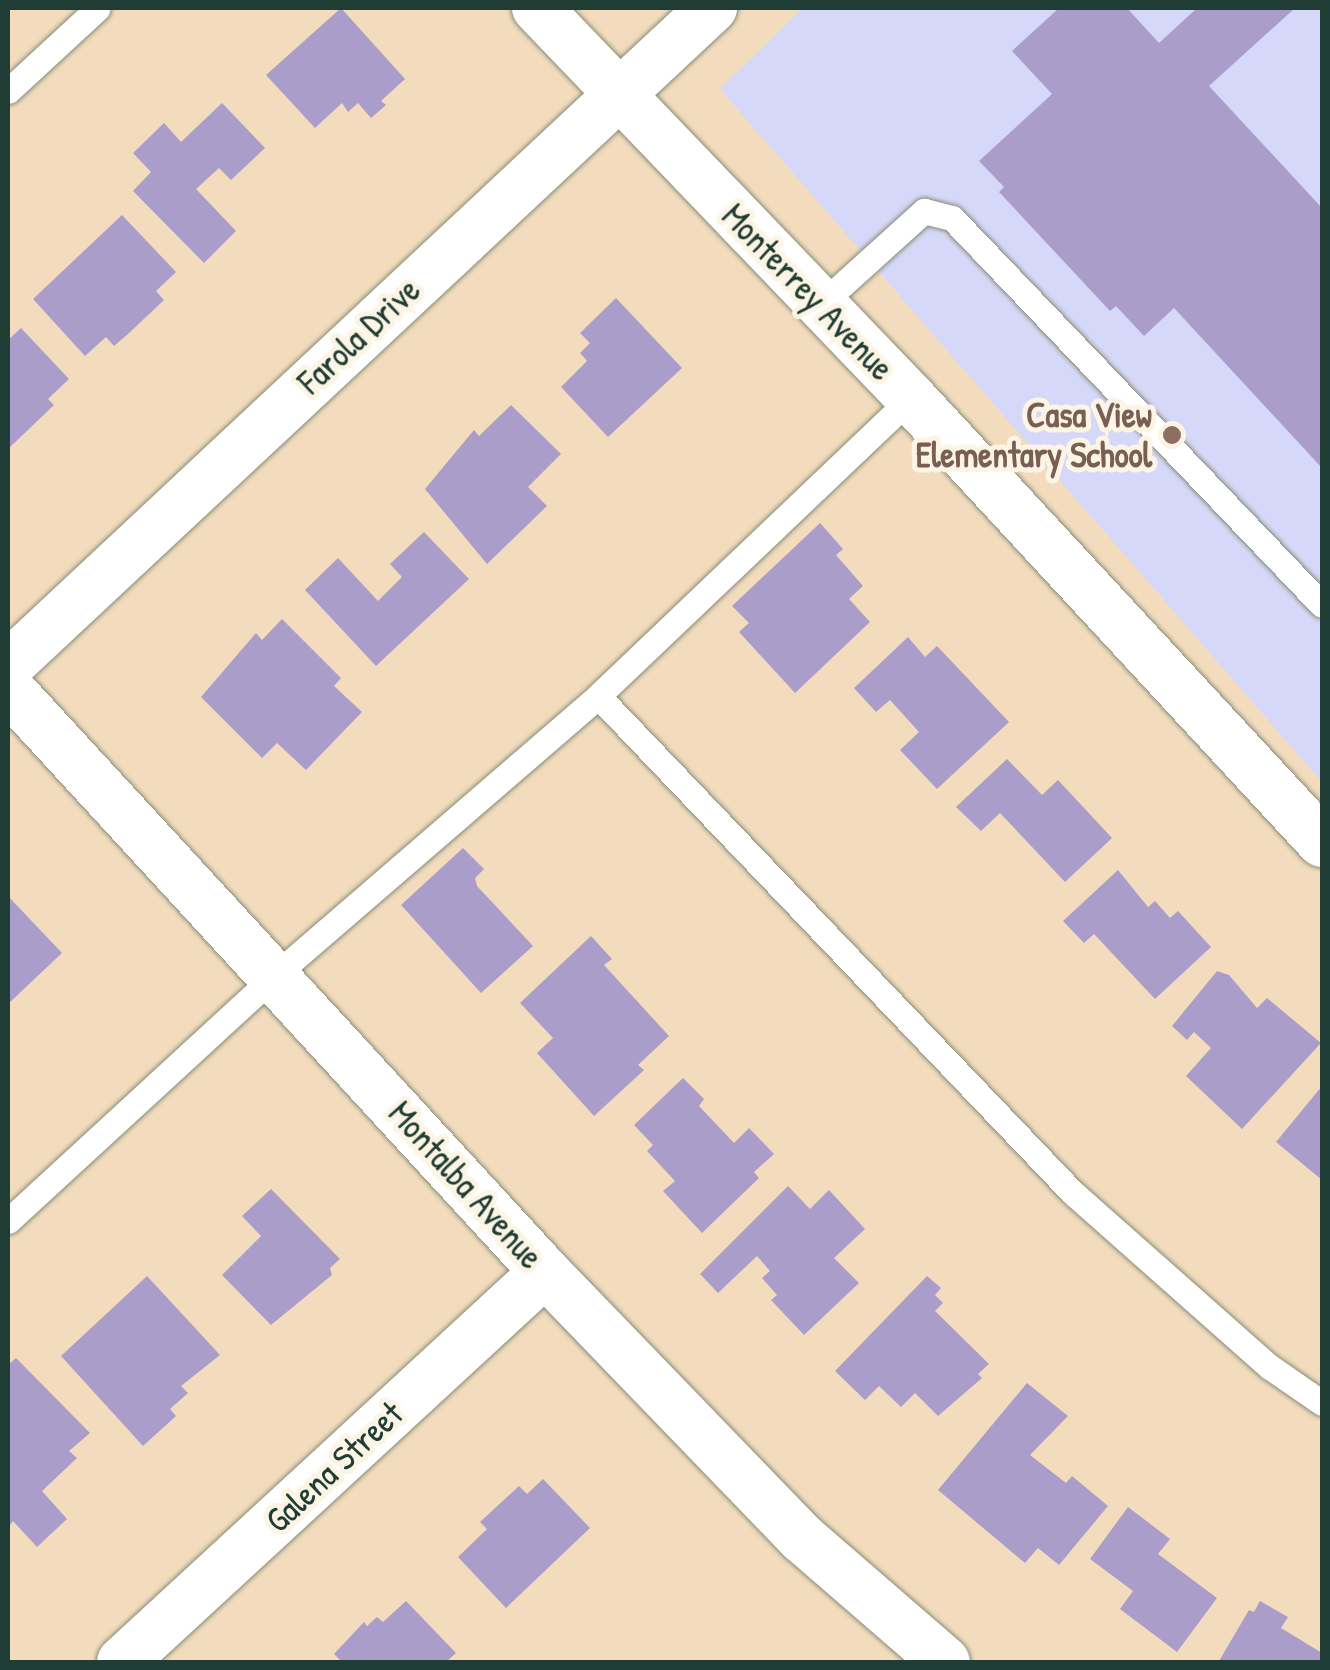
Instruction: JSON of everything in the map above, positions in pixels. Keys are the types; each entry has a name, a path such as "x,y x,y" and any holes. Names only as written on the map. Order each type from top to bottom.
{"street":[{"name":"Monterrey Avenue","path":"537,8 616,95 911,398 1322,842"},
{"name":"Farola Drive","path":"8,666 712,8"},
{"name":"Montalba Avenue","path":"8,688 545,1272 802,1538 945,1662"},
{"name":"Galena Street","path":"122,1662 545,1272"}],"lane":[{"path":"8,91 98,8"},
{"path":"821,304 924,210 952,218 1322,606"},
{"path":"8,1221 274,976 598,696 911,398"},
{"path":"598,696 1073,1194 1270,1367 1322,1403"}],"shaded area":[{"name":"Casa View Elementary School","path":"803,8 1322,8 1322,782 720,89"}],"building":[{"path":"341,8 405,79 381,101 386,105 371,118 358,103 348,112 342,103 315,128 266,75"},
{"path":"1059,8 1127,8 1159,43 1197,8 1295,8 1209,86 1322,208 1322,468 1174,308 1144,336 1116,306 1110,311 999,192 1004,187 979,161 1052,94 1012,51"},
{"path":"222,103 265,148 231,180 219,168 196,189 236,231 204,263 133,191 151,172 133,153 164,123 181,142"},
{"path":"122,215 176,272 156,291 164,300 128,334 114,346 106,337 85,356 33,299"},
{"path":"616,298 682,368 608,437 561,387 587,361 580,353 590,343 580,333"},
{"path":"21,328 69,379 48,399 54,405 8,449 8,340"},
{"path":"511,405 561,454 528,487 547,506 487,564 425,489 474,430 479,436"},
{"path":"820,523 843,549 836,555 863,586 849,599 870,622 795,693 739,632 749,623 732,606"},
{"path":"424,532 469,579 376,666 305,590 338,558 378,601 402,577 390,564"},
{"path":"282,619 341,678 334,686 362,712 306,770 277,743 262,758 201,697 256,633 262,640"},
{"path":"908,637 925,657 937,646 1009,722 937,789 900,750 919,732 890,700 876,712 854,688"},
{"path":"1007,759 1042,795 1058,780 1112,838 1065,882 1000,813 981,831 956,807"},
{"path":"463,848 484,869 475,878 477,886 533,946 481,993 401,905"},
{"path":"1118,870 1148,907 1155,901 1170,918 1178,911 1211,947 1155,999 1094,934 1084,943 1063,921"},
{"path":"8,896 62,953 8,1004"},
{"path":"591,936 612,959 604,965 669,1036 638,1065 644,1070 594,1116 537,1053 553,1038 520,1003"},
{"path":"1217,971 1229,975 1257,1008 1267,998 1321,1043 1242,1129 1186,1076 1211,1048 1194,1032 1187,1040 1172,1026"},
{"path":"683,1078 704,1099 699,1106 734,1143 749,1128 774,1154 754,1172 759,1178 702,1233 663,1191 675,1181 647,1151 653,1145 634,1125"},
{"path":"1322,1086 1322,1180 1276,1142"},
{"path":"788,1186 810,1209 829,1190 865,1229 834,1258 859,1283 804,1335 771,1300 777,1295 762,1278 770,1271 757,1256 718,1293 700,1274"},
{"path":"271,1189 340,1259 330,1268 332,1275 271,1325 222,1275 261,1236 242,1216"},
{"path":"147,1276 220,1355 181,1386 188,1393 170,1409 176,1416 143,1446 61,1356"},
{"path":"927,1276 941,1288 935,1295 943,1303 935,1311 989,1364 978,1374 982,1378 938,1416 915,1393 901,1407 879,1386 865,1400 835,1371"},
{"path":"16,1358 90,1433 69,1451 77,1458 42,1491 67,1519 37,1547 13,1521 8,1528 8,1365"},
{"path":"1027,1383 1068,1416 1030,1455 1066,1483 1072,1476 1108,1506 1059,1565 1038,1548 1025,1563 938,1490"},
{"path":"543,1479 590,1528 506,1608 458,1557 487,1529 480,1522 519,1486 527,1494"},
{"path":"1128,1507 1170,1539 1158,1554 1217,1598 1177,1652 1120,1609 1133,1591 1090,1559"},
{"path":"406,1601 456,1653 446,1662 342,1662 334,1654 364,1622 367,1626 377,1617 383,1622"},
{"path":"1260,1601 1288,1617 1281,1628 1322,1653 1322,1662 1219,1661 1249,1610 1254,1612"}],"place":[{"name":"Casa View Elementary School","path":"1172,435"}]}
